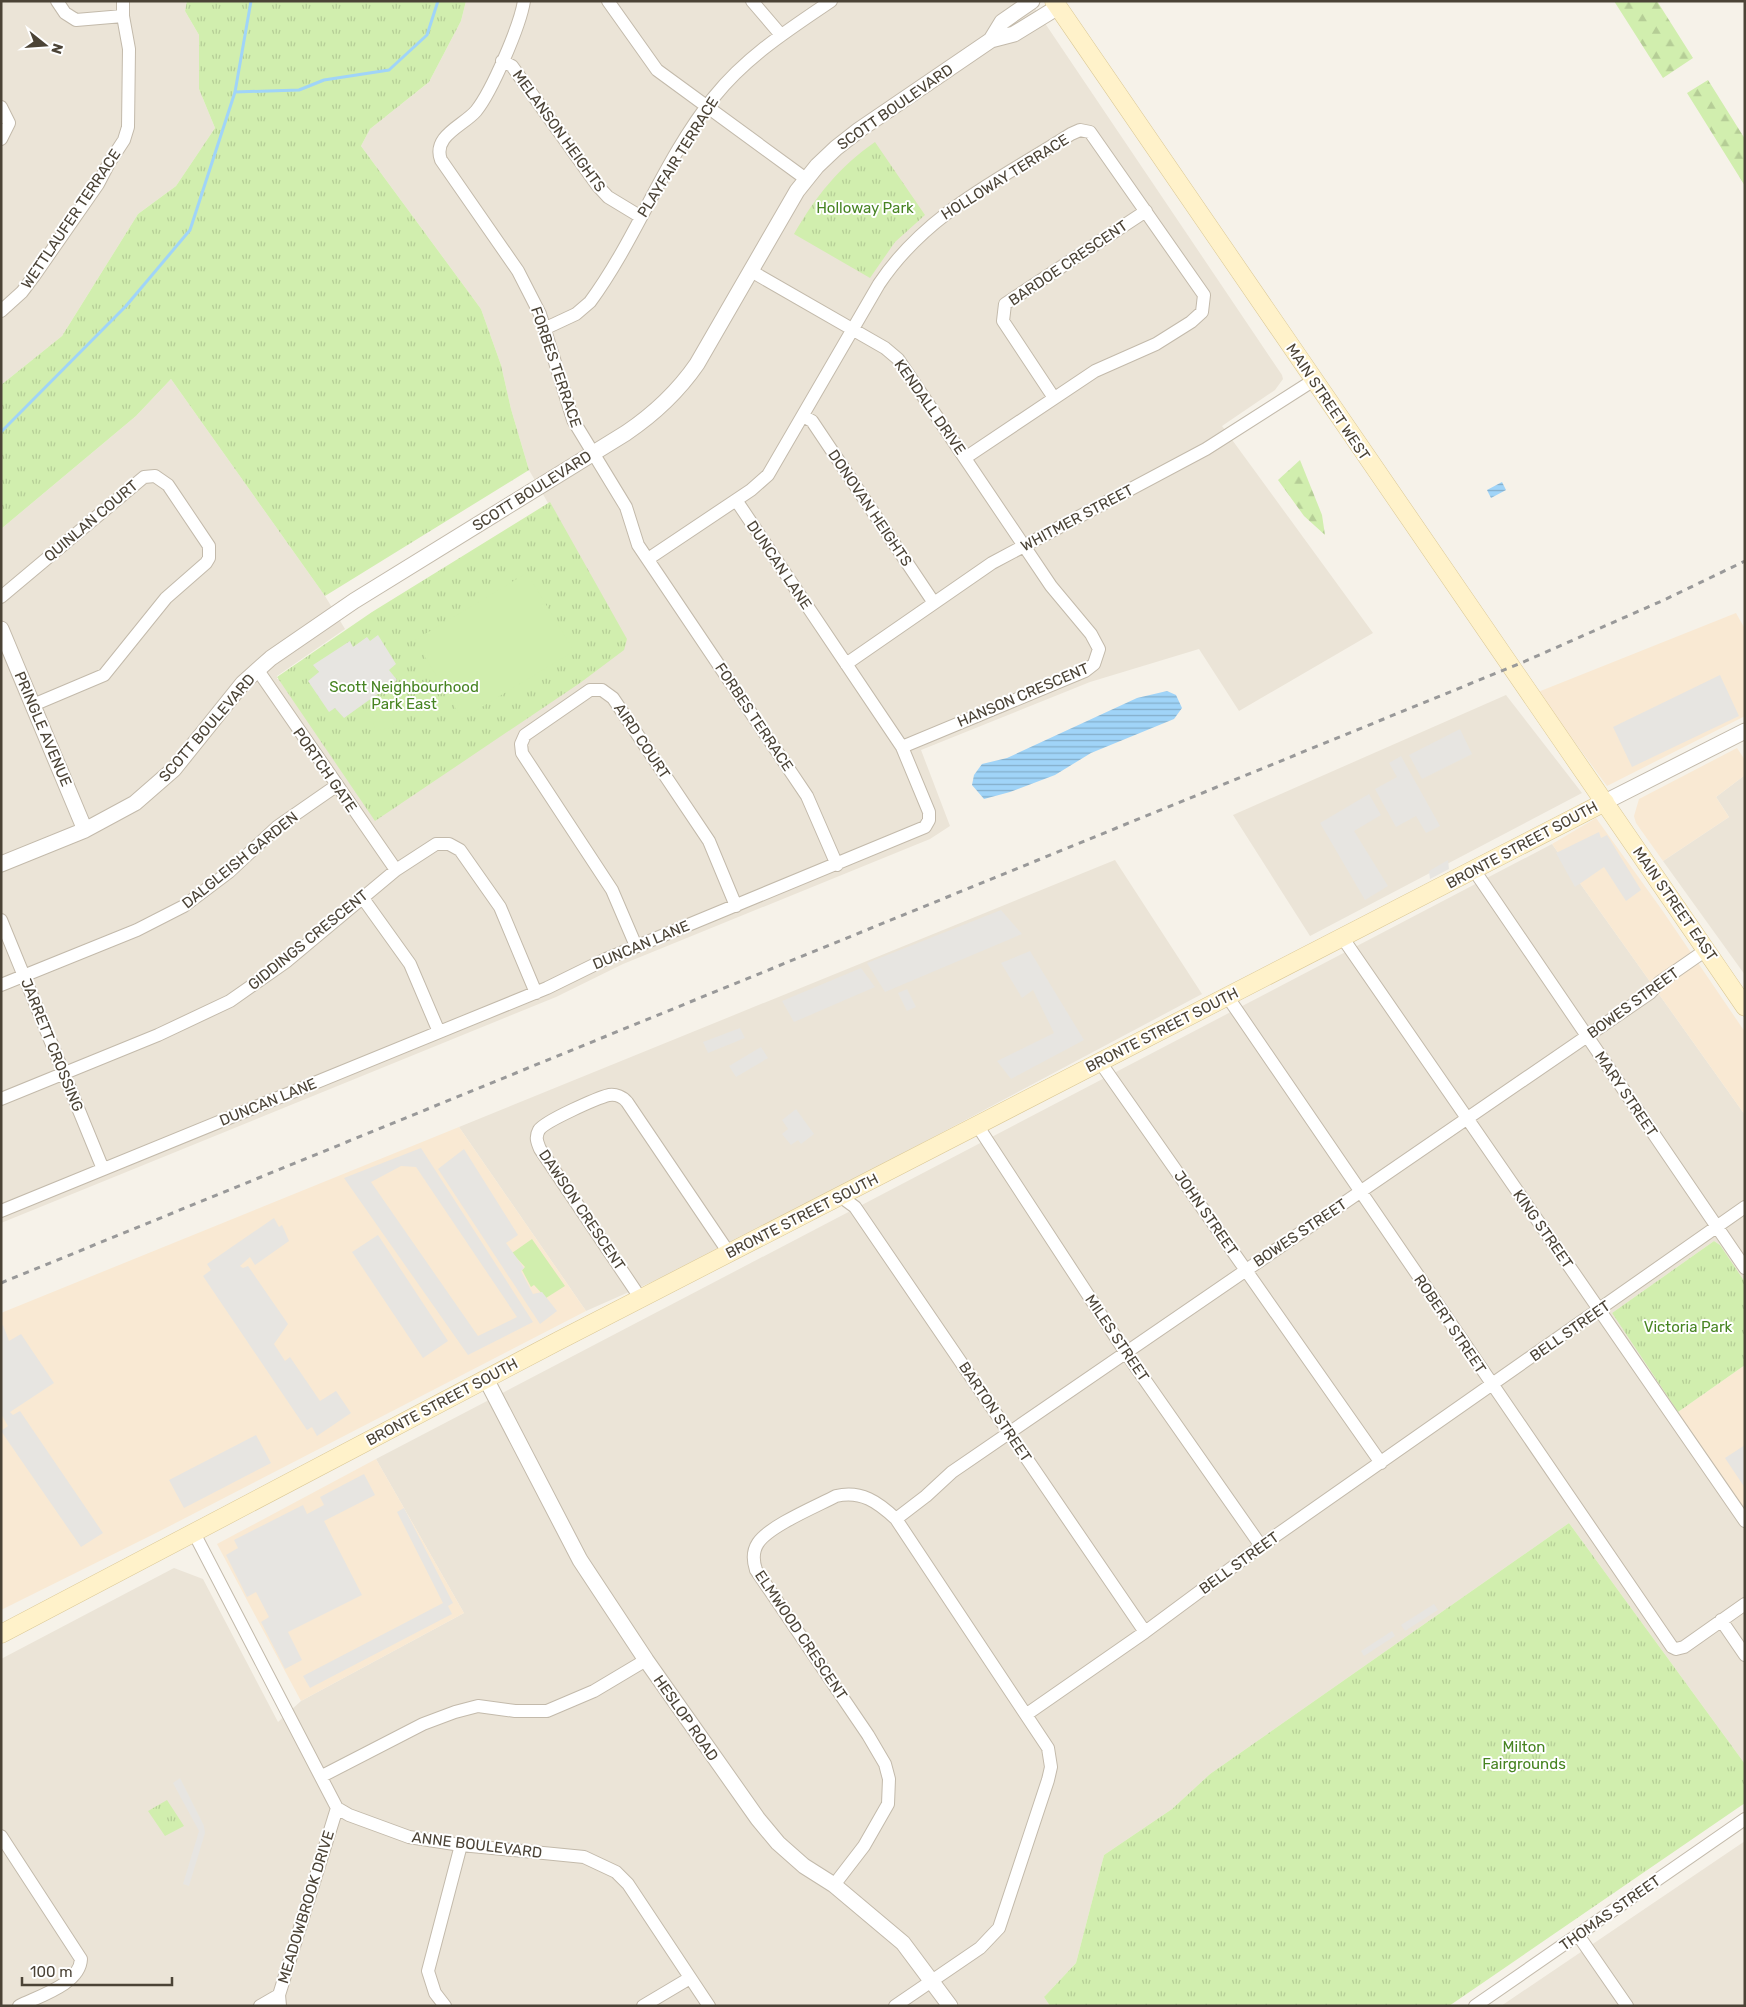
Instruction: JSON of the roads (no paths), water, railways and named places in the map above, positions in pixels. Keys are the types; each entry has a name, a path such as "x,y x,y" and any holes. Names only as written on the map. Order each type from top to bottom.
{"main road":[{"name":"MAIN STREET WEST","path":"1056,4 1604,802"},
{"name":"BRONTE STREET SOUTH","path":"1,1634 486,1379 1604,802"},
{"name":"MAIN STREET EAST","path":"1604,802 1745,1007"}],"street":[{"path":"57,1 70,17 76,20 123,16"},
{"name":"WETTLAUFER TERRACE","path":"1,311 22,292 34,276 98,184 124,140 128,127 129,49 123,16 123,1"},
{"name":"FORBES TERRACE","path":"524,1 520,21 477,109 444,138 439,146 439,156 518,271 546,328 570,414 592,454 626,507 638,544 807,796 837,865"},
{"path":"608,1 657,70 706,108 806,179"},
{"path":"752,1 781,35"},
{"name":"PLAYFAIR TERRACE","path":"546,328 576,314 590,302 706,108 734,74 781,35 831,1"},
{"name":"SCOTT BOULEVARD","path":"991,40 1002,22 1032,1"},
{"name":"SCOTT BOULEVARD","path":"1,864 85,830 135,802 164,778 257,669 354,601 647,419 680,387 696,364 806,179 827,156 845,140 991,40 1014,34 1056,4"},
{"name":"MELANSON HEIGHTS","path":"502,61 512,66 608,197 641,217"},
{"path":"1,107 9,123 1,139"},
{"name":"HOLLOWAY TERRACE","path":"648,559 736,500 768,475 892,265 908,246 930,225 976,193 1080,130 1090,132 1204,295 1202,312 1161,342 1102,367 965,458"},
{"name":"BARDOE CRESCENT","path":"1054,398 1003,321 1005,304 1146,211"},
{"name":"KENDALL DRIVE","path":"751,271 885,348 898,359 1025,546"},
{"name":"WHITMER STREET","path":"846,664 992,564 1206,450 1314,380"},
{"name":"DONOVAN HEIGHTS","path":"803,416 812,421 934,603"},
{"name":"QUINLAN COURT","path":"1,597 139,480 147,476 160,478 168,485 209,546 209,558 206,563 166,598 104,675 33,705"},
{"name":"DUNCAN LANE","path":"1,1211 536,993 636,946 917,832 928,824 930,816 928,808 902,747 736,500"},
{"name":"HANSON CRESCENT","path":"902,747 1085,672 1094,664 1099,649 1096,643 1051,586 1025,546"},
{"name":"PRINGLE AVENUE","path":"1,629 85,830"},
{"name":"PORTCH GATE","path":"257,669 336,786 396,870"},
{"name":"AIRD COURT","path":"636,946 610,885 522,753 521,744 525,735 590,690 602,690 613,698 709,841 736,906"},
{"path":"1604,802 1743,734"},
{"name":"DALGLEISH GARDEN","path":"1,985 137,930 184,906 229,872 277,828 336,786"},
{"name":"GIDDINGS CRESCENT","path":"1,1099 176,1027 230,1001 287,961 396,870 436,844 443,843 454,846 463,854 503,913 536,993"},
{"name":"MARY STREET","path":"1474,870 1745,1268"},
{"path":"362,897 410,964 439,1032"},
{"name":"JARRETT CROSSING","path":"1,920 103,1169"},
{"name":"KING STREET","path":"1342,937 1745,1520"},
{"name":"BOWES STREET","path":"896,1519 926,1496 952,1472 1650,993 1660,982 1706,950"},
{"name":"ROBERT STREET","path":"1227,996 1672,1648 1684,1647 1721,1620"},
{"name":"JOHN STREET","path":"1100,1062 1381,1463"},
{"name":"DAWSON CRESCENT","path":"641,1299 540,1149 536,1137 538,1132 549,1121 610,1095 626,1100 729,1253"},
{"name":"MILES STREET","path":"977,1126 1126,1352 1261,1546"},
{"name":"BARTON STREET","path":"840,1196 854,1207 1145,1632"},
{"name":"BELL STREET","path":"1027,1714 1145,1632 1261,1546 1493,1386 1745,1208"},
{"name":"HESLOP ROAD","path":"486,1379 580,1560 720,1768 778,1843 804,1866 834,1885 903,1943 933,1980 950,2006"},
{"name":"ELMWOOD CRESCENT","path":"834,1885 864,1846 888,1804 889,1779 885,1764 868,1735 756,1570 753,1558 757,1544 766,1534 836,1496 847,1493 862,1495 883,1506 896,1519 1027,1714"},
{"path":"194,1533 337,1808"},
{"path":"1745,1604 1721,1620 1745,1655"},
{"path":"322,1776 423,1724 455,1712 478,1706 515,1711 547,1711 594,1691 646,1660"},
{"path":"895,2006 980,1948 994,1935 1004,1920 1050,1768 1048,1748 1027,1714"},
{"name":"ANNE BOULEVARD","path":"337,1808 349,1815 409,1837 461,1845 584,1857 610,1868 628,1884 709,2006"},
{"name":"MEADOWBROOK DRIVE","path":"279,2000 337,1808"},
{"name":"THOMAS STREET","path":"1475,2006 1745,1819"},
{"path":"1,1836 81,1958 80,1967 70,1979 19,2006"},
{"path":"445,2006 435,1993 428,1971 461,1845"},
{"path":"1578,1935 1627,2006"},
{"path":"643,2006 690,1978"},
{"path":"260,2006 279,2000"}],"water":[{"path":"1502,482 1506,490 1491,498 1487,490"},
{"path":"1167,691 1176,695 1182,708 1174,719 1091,753 1055,775 1010,792 984,799 972,785 974,775 982,764 1007,758 1137,698"}],"waterway":[{"path":"1,432 126,306 190,230 235,92 251,1"},
{"path":"235,92 299,90 324,80 389,70 427,35 438,1"}],"railway":[{"path":"1,1283 1521,663 1664,600 1745,561"}],"park label":[{"name":"Holloway Park","path":"865,208"},
{"name":"Scott Neighbourhood Park East","path":"404,696"},
{"name":"Victoria Park","path":"1688,1327"},
{"name":"Milton Fairgrounds","path":"1524,1756"}]}
